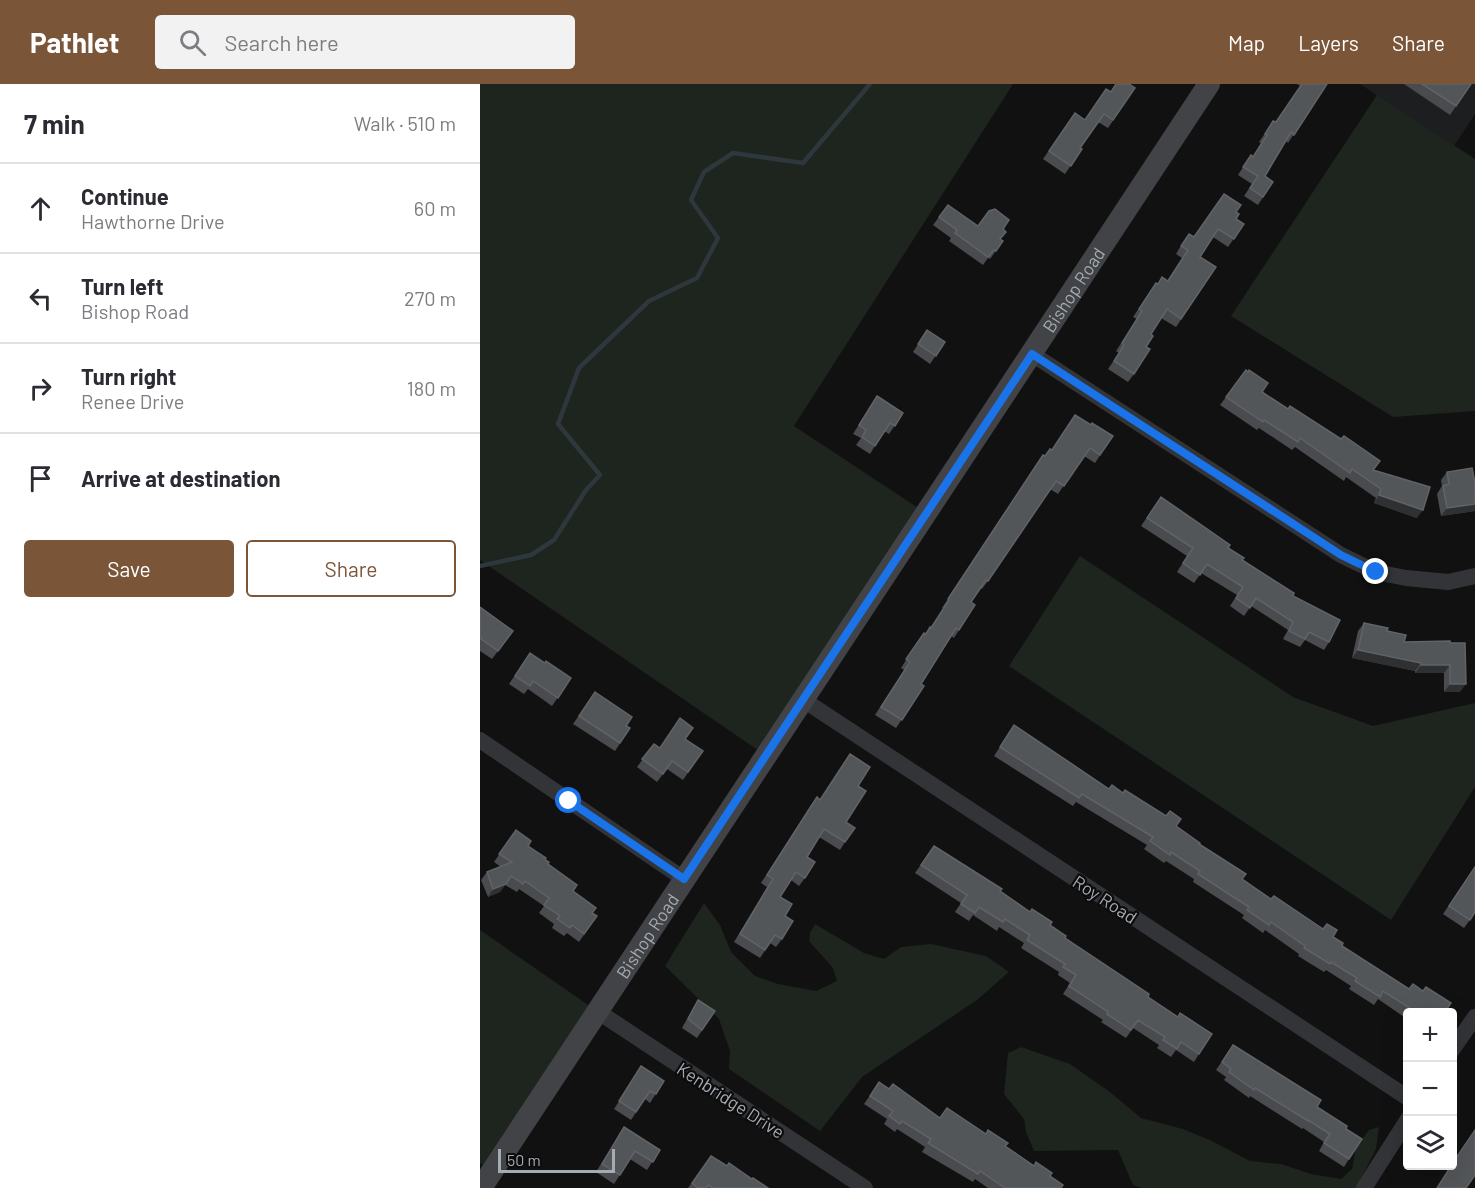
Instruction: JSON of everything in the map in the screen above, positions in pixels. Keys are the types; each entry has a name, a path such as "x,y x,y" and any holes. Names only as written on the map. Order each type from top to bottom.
{"street":[{"name":"Bishop Road","path":"481,1188 1209,84"},
{"path":"1032,354 1341,555 1376,572 1406,578 1448,582 1475,576"},
{"name":"Roy Road","path":"802,699 1403,1095"},
{"path":"480,740 684,879"},
{"name":"Kenbridge Drive","path":"597,1011 865,1188"},
{"path":"1457,1043 1475,1017"},
{"path":"1364,1188 1403,1125"}],"shaded area":[{"path":"480,84 1013,84 794,426 926,513 765,755 480,560"},
{"path":"1360,84 1475,84 1475,114 1454,146"},
{"path":"1377,95 1475,159 1475,411 1393,417 1231,316"},
{"path":"1080,556 1293,697 1373,726 1475,703 1475,787 1391,920 1009,666"},
{"path":"704,903 720,925 731,952 755,976 778,984 816,991 837,981 833,968 809,941 815,924 864,953 884,959 901,947 931,944 986,956 1009,972 977,1000 862,1077 820,1131 729,1069 730,1051 719,1019 665,966"},
{"path":"480,930 597,1011 492,1171 480,1163"},
{"path":"1021,1047 1070,1064 1110,1092 1141,1118 1183,1129 1250,1161 1281,1164 1311,1174 1341,1179 1352,1169 1356,1147 1369,1130 1379,1127 1376,1149 1356,1188 1141,1188 1133,1185 1118,1150 1034,1151 1026,1132 1024,1119 1004,1094 1008,1053"}],"building":[{"path":"1116,84 1129,84 1135,88 1113,120 1104,114 1080,148 1082,149 1071,166 1049,151 1075,113 1085,120 1106,89 1111,92"},
{"path":"1302,84 1327,84 1294,135 1291,132 1265,176 1273,182 1263,197 1250,188 1258,176 1243,167 1251,155 1253,157 1273,121 1276,122"},
{"path":"1422,84 1471,84 1456,106"},
{"path":"1224,194 1241,205 1236,212 1239,214 1236,219 1244,224 1234,239 1218,229 1200,257 1216,267 1181,319 1167,309 1151,334 1153,336 1146,347 1150,349 1134,374 1114,361 1124,345 1122,343 1142,311 1139,309 1162,277 1168,281 1188,250 1181,246 1189,234 1194,237"},
{"path":"948,205 978,226 989,211 995,209 1009,220 1003,229 1006,232 1000,239 1003,241 996,251 994,250 988,257 955,233 957,230 939,217"},
{"path":"927,330 945,342 936,356 918,344"},
{"path":"1246,370 1268,383 1262,392 1288,409 1290,406 1341,439 1344,436 1380,461 1373,470 1430,487 1423,510 1379,495 1381,489 1352,469 1350,473 1300,438 1298,442 1226,397"},
{"path":"877,396 903,413 895,426 890,423 875,446 862,437 866,430 859,425"},
{"path":"1075,415 1113,436 1100,455 1090,448 1064,486 1056,481 988,581 986,580 971,602 975,605 959,630 956,628 921,684 924,686 902,720 881,707 910,662 906,659 924,633 926,634 931,628 1043,455 1045,456 1050,449 1052,450"},
{"path":"1472,468 1475,504 1447,508 1443,486 1449,484 1447,472"},
{"path":"1161,497 1230,545 1228,548 1244,558 1242,560 1294,593 1293,596 1340,620 1329,642 1309,632 1305,639 1289,631 1293,622 1256,598 1250,608 1236,598 1243,587 1207,564 1200,575 1183,563 1193,548 1147,518"},
{"path":"480,607 513,631 498,651 480,638"},
{"path":"1364,623 1406,635 1404,642 1465,643 1466,684 1450,684 1450,665 1421,665 1421,663 1358,650"},
{"path":"530,653 571,678 558,698 533,681 530,686 515,676"},
{"path":"595,692 632,717 626,726 630,728 620,743 579,716"},
{"path":"680,718 693,728 685,739 703,751 688,772 672,761 663,774 642,759 654,744 660,748"},
{"path":"1014,725 1109,789 1112,785 1123,793 1125,790 1166,816 1170,811 1181,819 1176,826 1199,844 1246,874 1242,879 1271,899 1274,896 1323,929 1327,924 1337,930 1333,937 1343,943 1342,946 1409,989 1413,984 1423,991 1426,987 1451,1003 1448,1008 1410,1008 1383,991 1380,997 1355,981 1357,978 1304,948 1305,946 1271,922 1269,925 1247,910 1249,907 1198,874 1200,871 1150,841 1153,837 1082,794 1079,798 1000,747"},
{"path":"850,754 870,767 858,786 866,791 846,822 855,828 845,842 824,829 807,857 815,862 805,878 796,872 780,897 792,904 785,916 793,921 782,939 775,935 765,950 740,934 773,879 767,875 817,797 820,800"},
{"path":"516,830 531,841 528,846 546,858 548,864 577,885 573,891 596,908 592,913 597,916 584,934 572,925 570,928 557,919 560,916 544,905 549,898 525,881 523,884 511,876 506,884 493,889 487,872 512,862 499,854"},
{"path":"934,846 1002,889 1000,891 1030,912 1032,909 1052,922 1050,925 1066,936 1065,938 1149,994 1148,997 1178,1017 1180,1013 1212,1034 1199,1054 1181,1042 1177,1049 1163,1040 1165,1037 1138,1020 1131,1030 1069,986 1076,975 1063,967 1065,964 1027,940 1030,935 1005,919 1003,922 979,907 975,913 961,904 967,895 921,865"},
{"path":"1475,867 1475,912 1470,920 1449,906"},
{"path":"698,1000 715,1011 702,1030 688,1019"},
{"path":"1233,1045 1321,1100 1317,1107 1347,1126 1346,1129 1362,1139 1349,1159 1324,1143 1330,1134 1255,1088 1254,1090 1229,1072 1231,1069 1222,1062"},
{"path":"641,1066 664,1081 656,1094 650,1091 636,1112 619,1101"},
{"path":"879,1082 889,1089 893,1084 940,1118 947,1108 986,1134 988,1130 1008,1143 1005,1146 1034,1166 1036,1162 1052,1173 1050,1176 1063,1185 1061,1188 1005,1188 980,1171 978,1174 928,1143 931,1139 902,1121 900,1124 889,1116 893,1111 870,1096"},
{"path":"624,1127 660,1150 653,1162 635,1151 620,1175 602,1164"},
{"path":"1475,1130 1475,1175 1466,1188 1437,1188 1448,1170 1457,1170 1457,1157"},
{"path":"711,1156 727,1166 729,1163 768,1188 713,1188 708,1185 706,1188 698,1188 692,1183"}],"waterway":[{"path":"480,566 531,555 554,540 586,490 600,475 558,424 579,368 649,301 697,278 718,238 691,200 704,172 733,153 803,163 870,84"}],"route":[{"path":"569,801 684,879 1032,354 1341,555 1376,572"}]}
